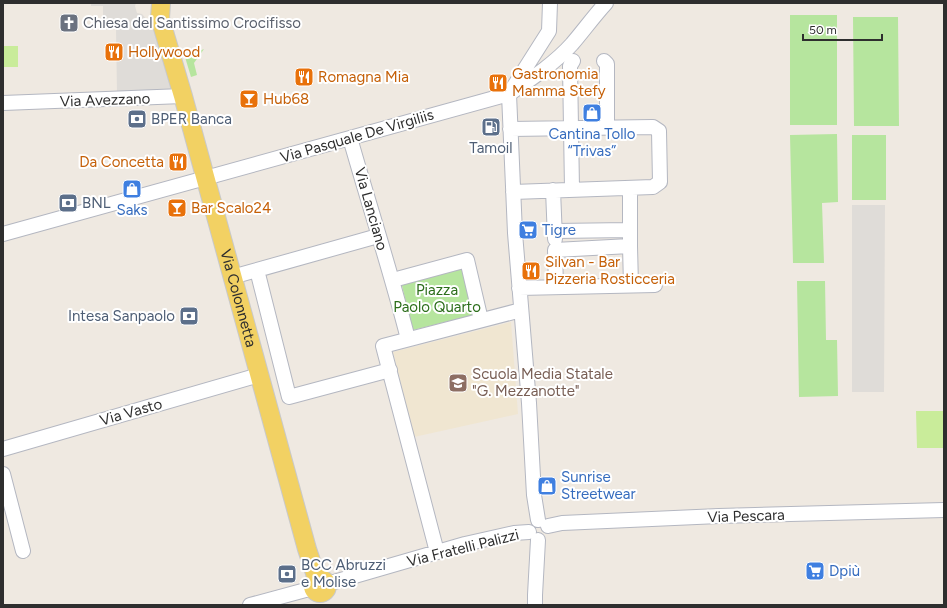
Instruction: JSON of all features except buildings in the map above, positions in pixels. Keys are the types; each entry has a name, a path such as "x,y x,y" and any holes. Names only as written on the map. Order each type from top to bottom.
{"main road":[{"name":"Via Colonnetta","path":"149,3 161,10 205,179 307,549 320,590"}],"street":[{"path":"534,602 534,536 546,537 549,532 543,523 534,495 529,403 515,233 509,94 549,31 550,3"},
{"name":"Via Pasquale De Virgiliis","path":"3,234 509,94 542,72 557,58 606,3"},
{"path":"572,189 570,66 573,61"},
{"path":"604,61 607,64 607,128"},
{"name":"Via Avezzano","path":"3,103 183,96"},
{"path":"510,129 653,127 659,132 660,182 653,186 513,192"},
{"name":"Via Lanciano","path":"350,138 378,236 393,280"},
{"path":"630,188 629,230 631,285"},
{"path":"553,190 556,287"},
{"path":"555,231 629,230"},
{"path":"232,276 378,236"},
{"path":"555,250 630,246"},
{"path":"408,339 393,280 467,260 481,320"},
{"path":"257,270 289,397 390,370"},
{"path":"519,288 655,285"},
{"path":"437,552 383,346 521,310"},
{"name":"Via Vasto","path":"3,449 259,375"},
{"path":"3,474 23,551"},
{"name":"Via Pescara","path":"543,523 944,510"},
{"name":"Via Fratelli Palizzi","path":"250,605 320,590 437,552 514,533 534,536"}],"shaded area":[{"path":"91,3 136,3 135,6 137,13 142,14 147,20 153,19 175,89 117,93 116,29 103,29 103,6 91,6"},
{"path":"852,205 885,205 884,392 852,392"},
{"name":"Scuola Media Statale \"G. Mezzanotte\"","path":"511,322 518,414 414,437 393,352"}],"green space":[{"path":"790,15 837,15 837,125 790,125"},
{"path":"853,17 898,17 899,126 854,126"},
{"path":"3,46 18,46 18,67 3,67"},
{"path":"204,49 194,63 197,75 191,77 185,57"},
{"path":"837,134 838,202 822,203 824,263 793,263 790,135"},
{"path":"852,135 886,135 886,200 852,200"},
{"name":"Piazza Paolo Quarto","path":"462,268 473,315 413,330 401,282"},
{"path":"797,281 825,281 826,340 837,340 838,396 799,397"},
{"path":"916,411 944,411 944,448 917,448"}],"place":[{"name":"Chiesa del Santissimo Crocifisso","path":"69,23"},
{"name":"Hollywood","path":"114,52"},
{"name":"Romagna Mia","path":"304,77"},
{"name":"Gastronomia Mamma Stefy","path":"498,83"},
{"name":"Hub68","path":"249,99"},
{"name":"Cantina Tollo “Trivas”","path":"592,113"},
{"name":"BPER Banca","path":"137,119"},
{"name":"Tamoil","path":"491,127"},
{"name":"Da Concetta","path":"178,162"},
{"name":"Saks","path":"132,189"},
{"name":"BNL","path":"68,203"},
{"name":"Bar Scalo24","path":"177,208"},
{"name":"Tigre","path":"528,230"},
{"name":"Silvan - Bar Pizzeria Rosticceria","path":"531,271"},
{"name":"Intesa Sanpaolo","path":"189,316"},
{"name":"Scuola Media Statale \"G. Mezzanotte\"","path":"458,383"},
{"name":"Sunrise Streetwear","path":"547,486"},
{"name":"Dpiù","path":"815,571"},
{"name":"BCC Abruzzi e Molise","path":"287,574"}]}
